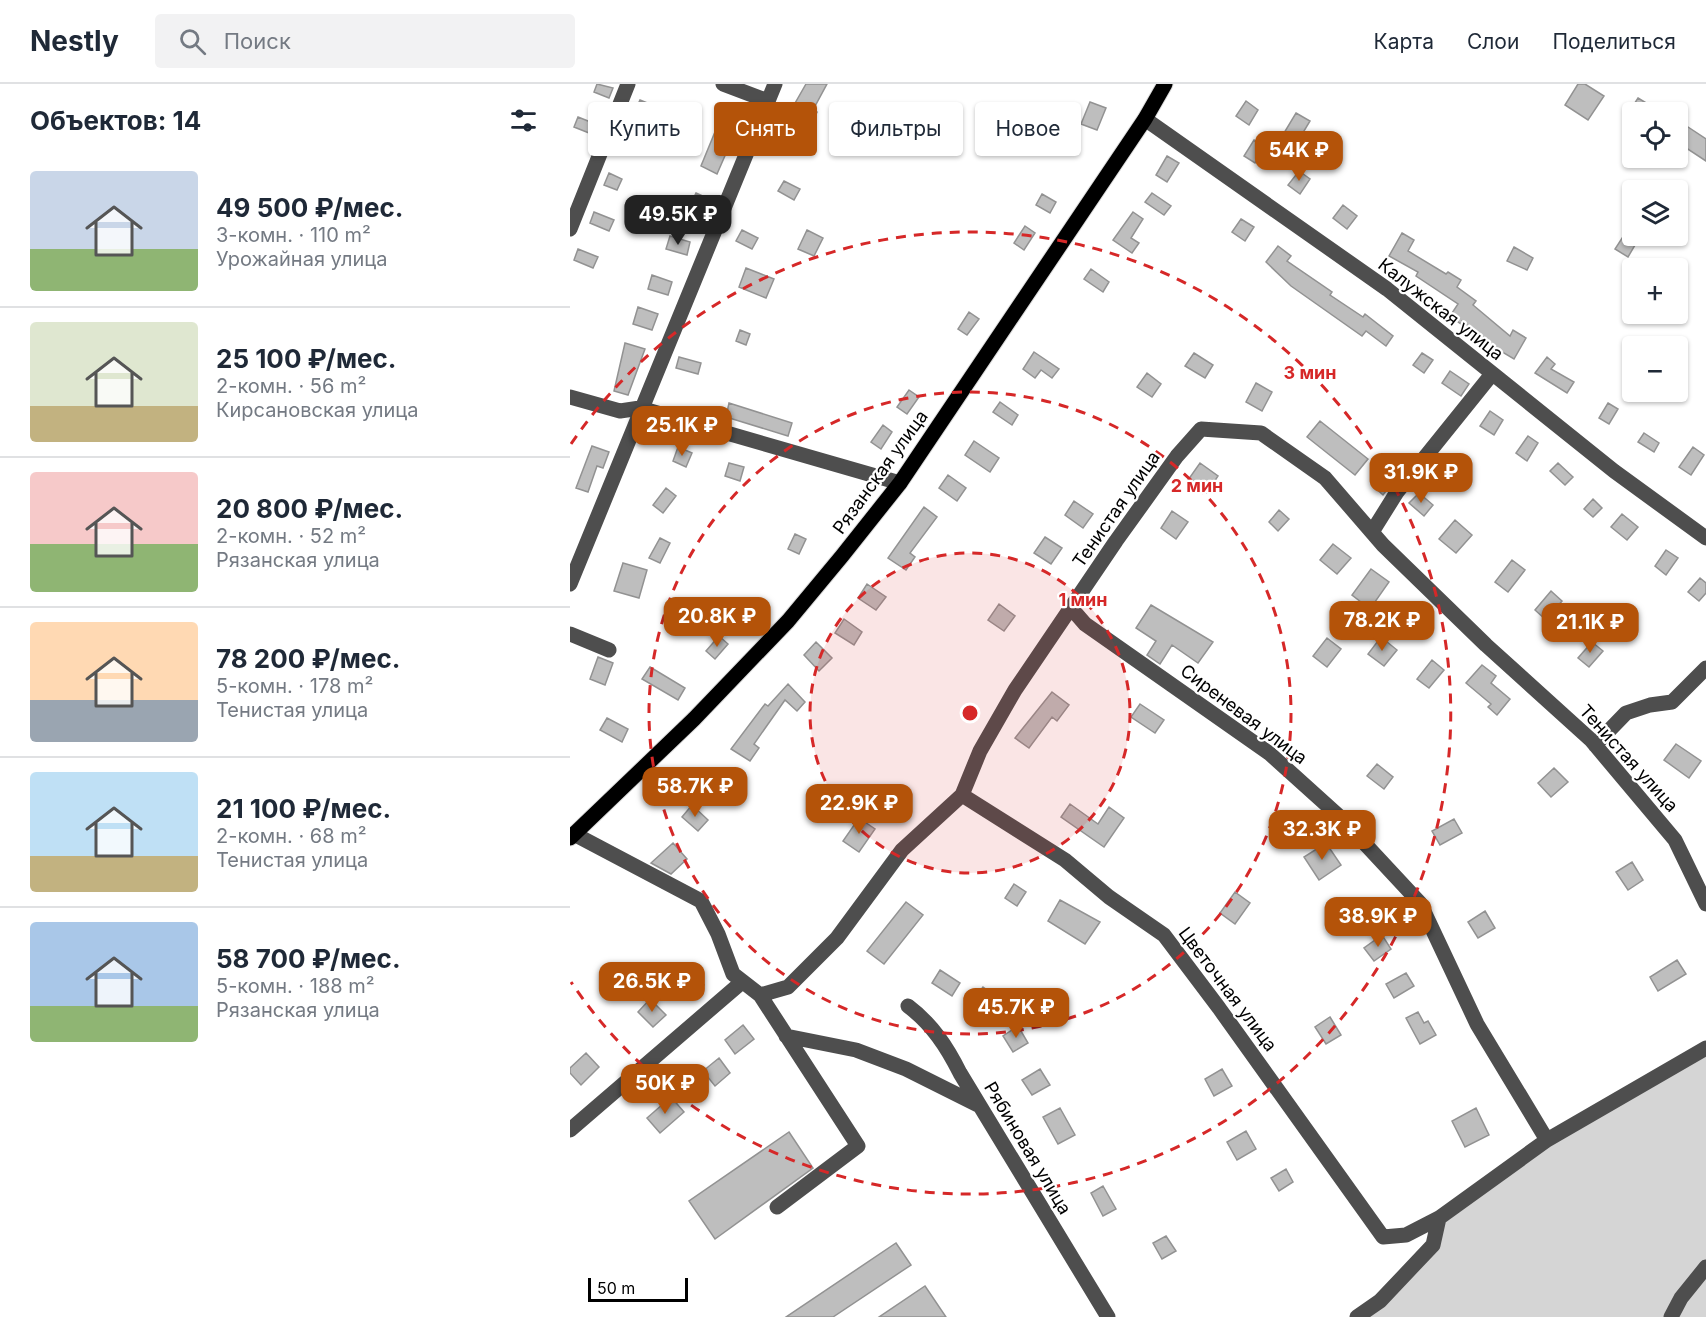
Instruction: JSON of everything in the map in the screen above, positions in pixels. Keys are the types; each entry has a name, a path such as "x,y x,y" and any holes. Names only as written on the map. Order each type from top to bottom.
{"main road":[{"name":"Рязанская улица","path":"572,836 694,719 788,621 900,483 1145,119 1165,84"}],"street":[{"path":"570,229 628,84"},
{"path":"723,84 768,101"},
{"path":"570,584 640,408 651,388 775,84"},
{"name":"Калужская улица","path":"1145,119 1386,289 1614,471 1706,538"},
{"path":"1372,532 1397,492 1492,374"},
{"path":"570,397 620,411 640,408 900,483"},
{"name":"Тенистая улица","path":"760,995 788,987 829,946 902,850 962,795 980,751 1015,690 1177,456 1202,429 1261,432 1325,478 1372,532 1486,645 1595,745 1675,840 1706,904"},
{"name":"Сиреневая улица","path":"1072,609 1085,624 1269,753 1340,817 1420,903 1477,1024 1547,1140"},
{"path":"570,634 609,650"},
{"path":"1595,745 1626,713 1650,705 1672,702 1706,668"},
{"name":"Цветочная улица","path":"962,795 1065,860 1108,897 1164,936 1226,1017 1383,1237 1406,1235 1439,1218"},
{"path":"572,836 701,901 718,934 733,975 760,995 858,1146 777,1207"},
{"path":"570,1130 742,982"},
{"name":"Рябиновая улица","path":"908,1006 921,1016 946,1045 980,1106 1108,1317"},
{"path":"786,1036 856,1050 906,1070 980,1106"},
{"path":"1357,1317 1380,1301 1433,1245 1439,1218 1547,1140 1706,1048"},
{"path":"1671,1317 1681,1298 1706,1267"}],"shaded area":[{"path":"1706,1048 1706,1317 1357,1317 1433,1246 1439,1218 1547,1140"}],"building":[{"path":"597,84 613,88 609,98 594,92"},
{"path":"806,84 827,84 817,103 796,102"},
{"path":"1578,84 1585,84 1604,96 1588,120 1565,105"},
{"path":"1246,101 1258,110 1249,125 1236,116"},
{"path":"1090,102 1106,108 1097,130 1081,124"},
{"path":"1296,113 1310,121 1298,141 1284,133"},
{"path":"578,117 588,121 588,133 574,127"},
{"path":"1688,127 1706,139 1706,161 1688,149"},
{"path":"714,134 714,156 725,156 717,174 701,166"},
{"path":"1254,140 1265,147 1255,163 1244,156"},
{"path":"1167,156 1179,163 1167,182 1156,175"},
{"path":"1299,171 1310,179 1300,194 1288,185"},
{"path":"609,173 622,179 617,190 604,185"},
{"path":"784,181 800,189 794,200 778,191"},
{"path":"696,193 709,199 700,220 686,214"},
{"path":"1152,193 1171,206 1164,215 1145,202"},
{"path":"1042,194 1056,202 1050,213 1036,205"},
{"path":"1343,205 1357,216 1347,229 1333,218"},
{"path":"594,212 614,220 609,231 590,223"},
{"path":"1133,212 1143,219 1131,238 1139,243 1132,253 1113,240"},
{"path":"1241,219 1254,227 1245,241 1232,232"},
{"path":"1025,226 1035,233 1024,250 1014,243"},
{"path":"742,230 758,238 752,249 736,241"},
{"path":"807,230 823,238 814,256 798,249"},
{"path":"1402,233 1414,240 1408,251 1446,274 1448,272 1461,280 1457,287 1476,301 1473,305 1510,336 1513,330 1526,338 1514,359 1492,346 1462,321 1461,324 1450,316 1458,304 1416,276 1418,272 1389,256"},
{"path":"670,236 690,242 687,255 666,249"},
{"path":"1622,238 1622,246 1634,246 1628,257 1615,249"},
{"path":"1278,246 1291,256 1287,261 1332,292 1330,295 1363,317 1365,314 1393,336 1386,346 1366,331 1362,336 1291,286 1266,262"},
{"path":"1514,247 1533,258 1527,270 1507,261"},
{"path":"578,249 598,257 593,268 574,260"},
{"path":"746,268 774,279 766,298 739,287"},
{"path":"1091,269 1109,282 1103,292 1084,279"},
{"path":"652,275 672,282 668,295 648,289"},
{"path":"638,307 658,314 652,330 633,324"},
{"path":"969,312 979,319 967,335 958,329"},
{"path":"740,330 750,334 746,345 736,341"},
{"path":"625,343 645,349 628,395 614,391"},
{"path":"1034,352 1059,369 1052,378 1041,370 1035,378 1023,369"},
{"path":"1194,353 1213,365 1205,378 1185,366"},
{"path":"1422,353 1433,360 1424,373 1413,365"},
{"path":"679,357 701,363 698,374 676,368"},
{"path":"1547,357 1555,364 1551,369 1574,382 1567,393 1535,373"},
{"path":"1450,371 1469,384 1461,396 1442,383"},
{"path":"1147,373 1161,384 1152,397 1137,387"},
{"path":"1256,383 1272,392 1262,411 1246,402"},
{"path":"909,390 919,397 907,414 897,407"},
{"path":"1000,402 1018,415 1012,425 993,412"},
{"path":"729,403 792,423 788,436 726,417"},
{"path":"1608,403 1618,409 1609,424 1599,418"},
{"path":"1490,411 1503,420 1494,435 1480,426"},
{"path":"1320,421 1368,459 1355,475 1307,437"},
{"path":"883,425 892,432 881,449 871,442"},
{"path":"1644,433 1659,443 1654,452 1638,442"},
{"path":"1528,436 1538,443 1527,461 1516,453"},
{"path":"974,441 999,458 990,472 965,455"},
{"path":"592,446 609,452 603,468 597,466 588,492 576,488"},
{"path":"678,447 692,453 686,467 673,461"},
{"path":"1693,447 1704,455 1691,475 1679,467"},
{"path":"729,463 744,467 740,481 725,476"},
{"path":"1200,463 1218,476 1207,493 1188,480"},
{"path":"1558,463 1573,477 1565,485 1550,471"},
{"path":"1385,469 1396,478 1383,495 1372,485"},
{"path":"948,475 966,488 957,501 939,488"},
{"path":"666,488 676,496 663,513 653,505"},
{"path":"1419,493 1433,505 1424,516 1409,503"},
{"path":"1593,499 1602,508 1593,517 1584,509"},
{"path":"1074,501 1093,514 1083,528 1065,515"},
{"path":"924,507 937,517 910,553 915,557 906,570 888,558"},
{"path":"1279,510 1289,519 1278,531 1269,522"},
{"path":"1172,511 1188,522 1176,539 1161,528"},
{"path":"1622,514 1638,527 1627,540 1611,527"},
{"path":"1455,520 1472,535 1456,553 1439,539"},
{"path":"795,534 806,539 799,554 788,549"},
{"path":"1045,537 1062,548 1051,564 1034,553"},
{"path":"660,538 670,543 660,563 649,558"},
{"path":"1333,544 1351,558 1337,574 1320,560"},
{"path":"1666,550 1678,558 1666,575 1655,566"},
{"path":"1512,560 1525,570 1508,592 1495,582"},
{"path":"623,563 647,570 639,598 614,591"},
{"path":"1371,569 1389,582 1370,609 1352,595"},
{"path":"1700,578 1706,583 1706,593 1699,601 1688,592"},
{"path":"867,584 886,597 876,610 858,598"},
{"path":"1551,591 1562,601 1546,620 1535,610"},
{"path":"747,598 756,606 743,620 734,612"},
{"path":"999,604 1015,616 1004,631 988,620"},
{"path":"1151,605 1213,642 1198,663 1172,645 1160,664 1147,655 1156,641 1136,628"},
{"path":"844,619 862,632 854,645 835,633"},
{"path":"719,636 728,644 715,659 706,651"},
{"path":"1381,637 1397,650 1384,666 1368,654"},
{"path":"1327,638 1341,649 1327,667 1313,656"},
{"path":"816,642 832,658 819,671 804,655"},
{"path":"1592,642 1603,651 1589,667 1578,658"},
{"path":"598,657 613,663 605,685 590,679"},
{"path":"1432,660 1444,670 1429,688 1417,679"},
{"path":"1482,665 1496,676 1491,683 1510,699 1497,715 1488,707 1491,704 1466,683"},
{"path":"650,667 685,688 678,700 642,679"},
{"path":"788,684 805,702 797,711 785,700 754,744 759,748 750,761 731,749 765,704 768,706"},
{"path":"1052,692 1069,705 1057,721 1052,717 1029,748 1015,738"},
{"path":"1140,704 1164,720 1155,733 1131,717"},
{"path":"607,718 628,729 622,742 600,730"},
{"path":"1676,744 1701,761 1689,778 1664,760"},
{"path":"1377,764 1393,777 1384,789 1367,776"},
{"path":"1554,768 1568,782 1551,797 1538,783"},
{"path":"714,770 731,783 717,800 700,786"},
{"path":"1070,804 1098,824 1109,807 1124,818 1104,847 1061,817"},
{"path":"692,805 708,820 698,831 682,817"},
{"path":"859,818 875,829 859,852 843,841"},
{"path":"1454,819 1462,833 1440,845 1432,831"},
{"path":"673,843 687,859 671,874 651,863"},
{"path":"1326,843 1341,865 1319,880 1304,857"},
{"path":"1632,862 1643,880 1628,890 1616,872"},
{"path":"1014,884 1026,892 1017,906 1005,898"},
{"path":"1235,892 1250,903 1235,924 1220,913"},
{"path":"1060,900 1100,922 1085,944 1048,921"},
{"path":"906,902 923,915 884,964 867,951"},
{"path":"1485,911 1495,928 1478,938 1468,922"},
{"path":"1382,935 1391,949 1374,961 1364,948"},
{"path":"1677,960 1686,974 1658,991 1650,977"},
{"path":"687,966 704,985 691,996 674,977"},
{"path":"940,970 960,983 952,996 932,983"},
{"path":"1406,973 1414,986 1394,998 1386,984"},
{"path":"983,987 998,998 982,1019 969,1010 969,1005"},
{"path":"650,999 666,1015 653,1027 638,1012"},
{"path":"1418,1012 1424,1023 1428,1021 1436,1035 1420,1044 1406,1018"},
{"path":"1330,1017 1341,1035 1326,1044 1315,1027"},
{"path":"743,1025 754,1039 735,1054 725,1040"},
{"path":"1018,1026 1028,1043 1013,1052 1003,1036"},
{"path":"586,1053 599,1067 581,1085 570,1073 570,1068"},
{"path":"719,1058 730,1073 715,1086 703,1071"},
{"path":"1040,1069 1050,1085 1032,1095 1022,1080"},
{"path":"1222,1069 1232,1086 1214,1096 1205,1079"},
{"path":"671,1097 684,1112 660,1133 647,1118"},
{"path":"1060,1108 1075,1135 1058,1144 1043,1117"},
{"path":"1476,1108 1489,1135 1465,1147 1452,1121"},
{"path":"1246,1131 1256,1149 1237,1160 1227,1142"},
{"path":"789,1132 813,1168 715,1239 689,1201"},
{"path":"1286,1169 1293,1182 1279,1191 1271,1178"},
{"path":"1103,1186 1116,1209 1103,1216 1091,1193"},
{"path":"1166,1236 1176,1251 1162,1259 1153,1243"},
{"path":"896,1243 911,1265 833,1317 786,1317"},
{"path":"925,1286 946,1317 879,1317"}]}
